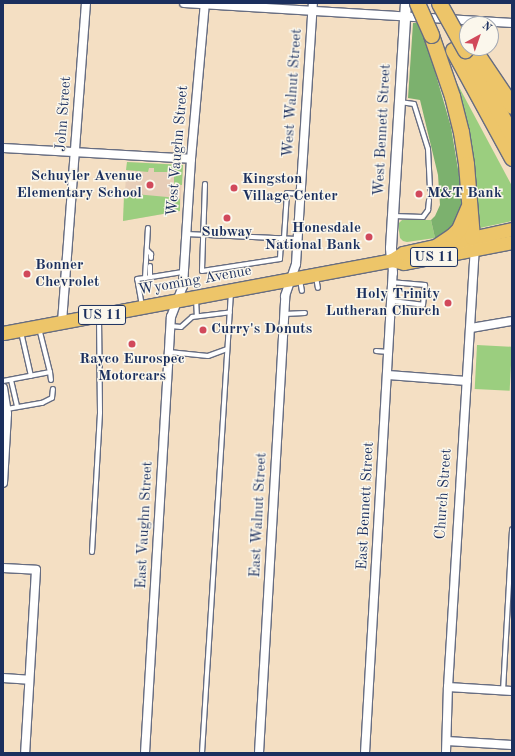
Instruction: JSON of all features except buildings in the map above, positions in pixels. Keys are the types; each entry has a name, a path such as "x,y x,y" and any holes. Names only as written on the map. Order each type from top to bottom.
{"highway":[{"path":"417,3 431,35 452,96 461,132 466,164 474,243"},
{"path":"428,3 459,38"},
{"path":"439,3 459,35"},
{"path":"446,3 459,32"},
{"path":"470,56 512,158"},
{"path":"471,56 512,135"},
{"path":"473,56 512,106"},
{"path":"437,246 452,236 459,229 465,219 469,205"}],"main road":[{"name":"Wyoming Avenue","path":"392,260 404,263 474,243 512,229"},
{"name":"Wyoming Avenue","path":"3,333 392,260 403,253 437,246 512,242"}],"street":[{"name":"John Street","path":"62,322 76,153 86,3"},
{"path":"184,3 312,7 405,16 512,23"},
{"name":"West Bennett Street","path":"392,260 393,216 406,3"},
{"name":"West Vaughn Street","path":"177,300 183,286 191,159 205,4"},
{"name":"West Walnut Street","path":"295,278 312,7"},
{"path":"3,148 191,159"},
{"name":"Church Street","path":"446,753 448,687 474,243"},
{"name":"East Bennett Street","path":"365,753 392,302 392,260"},
{"name":"East Walnut Street","path":"259,753 284,314 286,294 295,278"},
{"name":"East Vaughn Street","path":"145,753 171,315 177,300"},
{"path":"470,328 512,321"},
{"path":"388,375 467,381"},
{"path":"3,388 7,409 3,483"},
{"path":"3,568 36,570 25,753"},
{"path":"3,678 29,680"},
{"path":"448,687 512,691"},
{"path":"447,741 512,745"}],"lane":[{"path":"400,102 414,104 428,149 430,188"},
{"path":"205,184 202,271 280,258 287,193 300,194"},
{"path":"393,216 423,217 428,210 430,200"},
{"path":"147,277 148,228"},
{"path":"186,234 298,239"},
{"path":"147,250 151,254 151,258"},
{"path":"147,277 150,266"},
{"path":"142,306 137,279 183,272"},
{"path":"316,274 318,288"},
{"path":"295,278 302,291"},
{"path":"392,302 423,305 425,285 393,282"},
{"path":"202,753 231,290"},
{"path":"196,297 197,316"},
{"path":"171,326 184,326 188,319 197,316 230,312"},
{"path":"284,314 305,313"},
{"path":"92,552 100,412 98,315"},
{"path":"38,327 51,380"},
{"path":"21,330 31,376"},
{"path":"169,352 208,356 227,349"},
{"path":"376,351 389,352"},
{"path":"3,381 50,372"},
{"path":"11,380 17,406"},
{"path":"7,409 17,406 42,404 52,398 53,389"},
{"path":"502,691 512,529"}],"path":[{"path":"176,186 183,186"}],"shaded area":[{"path":"127,162 183,165 180,211 123,221"}],"green space":[{"path":"413,23 421,23 451,127 463,199 462,214 456,223 445,233 435,238 431,220 435,216 440,205 438,175 420,100 408,98"},
{"path":"451,72 512,186 512,221 475,229"},
{"path":"127,162 183,165 182,185 174,184 174,172 154,172 154,168 149,168 148,172 126,170"},
{"path":"135,194 178,198 180,199 180,211 123,221 124,195"},
{"path":"402,220 431,220 435,238 407,242 403,241 400,238 399,231 399,223"},
{"path":"477,345 512,347 510,391 475,389"}],"place":[{"name":"Schuyler Avenue Elementary School","path":"150,185"},
{"name":"Kingston Village Center","path":"234,188"},
{"name":"M&T Bank","path":"419,194"},
{"name":"Subway","path":"227,218"},
{"name":"Honesdale National Bank","path":"369,237"},
{"name":"Bonner Chevrolet","path":"27,274"},
{"name":"Holy Trinity Lutheran Church","path":"448,303"},
{"name":"Curry's Donuts","path":"203,330"},
{"name":"Rayco Eurospec Motorcars","path":"132,344"}]}
